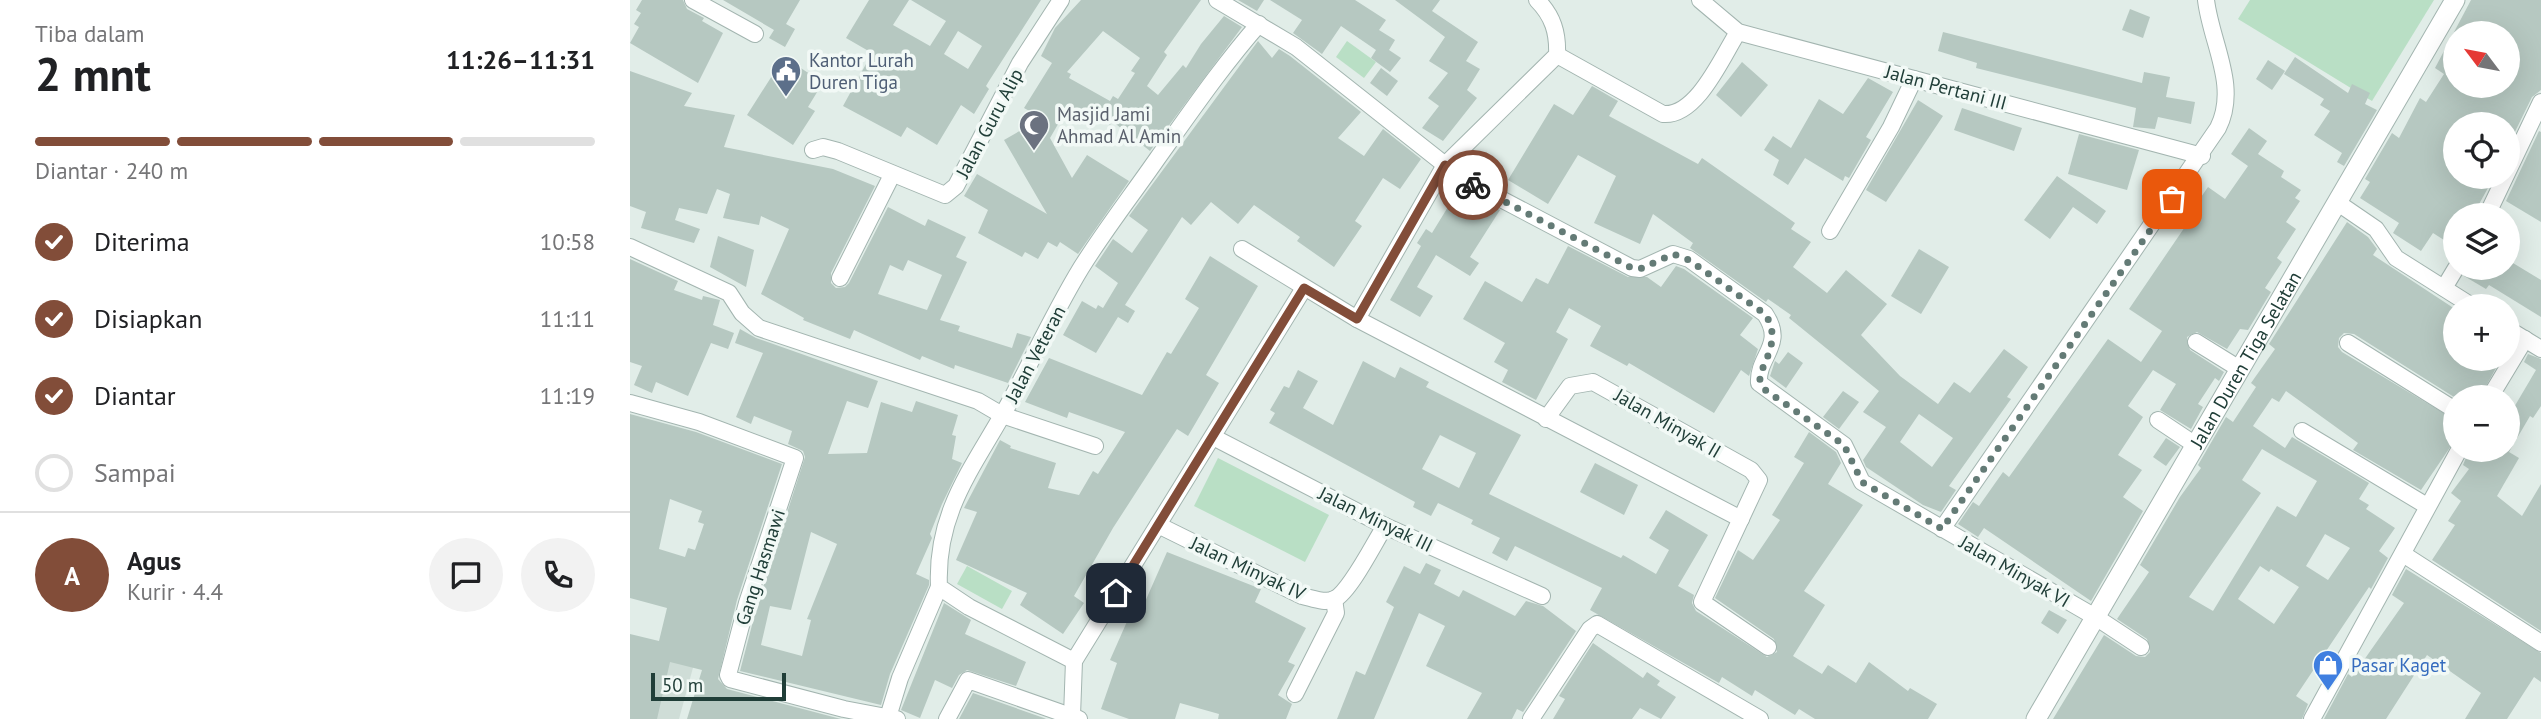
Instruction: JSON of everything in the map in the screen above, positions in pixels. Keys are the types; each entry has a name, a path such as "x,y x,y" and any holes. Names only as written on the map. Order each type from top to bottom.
{"street":[{"path":"693,0 755,34"},
{"name":"Jalan Guru Alip","path":"813,150 823,147 838,150 945,195 956,186 1020,63 1060,0"},
{"path":"1217,0 1296,47 1445,165"},
{"path":"1357,319 1445,165 1557,55 1558,38 1553,21 1537,0"},
{"name":"Jalan Pertani III","path":"1700,0 1738,32 2202,156"},
{"path":"1942,529 2202,156 2224,116 2227,102 2226,83 2206,0"},
{"name":"Jalan Duren Tiga Selatan","path":"2036,719 2097,618 2238,368 2338,203 2455,0"},
{"name":"Jalan Veteran","path":"630,247 729,293 742,313 759,328 978,401 1002,415 1082,266 1202,96 1259,24"},
{"path":"1557,55 1663,114 1674,115 1686,109 1696,98 1738,32"},
{"path":"1830,231 1891,127 1914,79"},
{"path":"2493,203 2541,102"},
{"name":"Jalan Minyak VI","path":"1445,165 1508,205 1632,268 1640,269 1673,254 1689,260 1765,314 1772,324 1774,336 1759,377 1764,389 1844,445 1862,482 2097,618 2141,647"},
{"path":"840,278 892,174"},
{"path":"2338,203 2376,229 2396,258 2453,294"},
{"path":"1242,249 1357,319 1741,519"},
{"path":"2444,288 2449,280"},
{"path":"947,719 968,680 1054,716 1076,718 1074,661 1304,288"},
{"path":"2520,336 2541,349"},
{"path":"2497,385 2525,339"},
{"path":"2196,342 2238,368"},
{"path":"2348,343 2443,402"},
{"name":"Jalan Minyak II","path":"1546,419 1570,386 1584,381 1606,387 1751,470 1759,480 1702,601 1768,647"},
{"name":"Gang Hasmawi","path":"630,403 699,422 795,458 747,603 728,675 730,679 845,709 893,718"},
{"path":"893,718 900,678 939,587 940,546 953,503 970,465 1002,415 1095,446"},
{"path":"2158,420 2194,444"},
{"path":"2302,431 2427,506"},
{"name":"Jalan Minyak III","path":"1213,437 1385,526 1542,596"},
{"path":"2312,719 2452,462"},
{"name":"Jalan Minyak IV","path":"1158,526 1302,596 1334,600 1344,591 1385,526"},
{"path":"2403,554 2541,643"},
{"path":"939,587 969,607 1074,661"},
{"path":"1295,694 1336,613 1334,600"},
{"path":"1531,719 1590,629 1597,624 1760,719"}],"shaded area":[{"path":"630,647 694,664 679,719 630,719"}],"green space":[{"path":"2250,0 2434,0 2372,101 2238,19"},
{"path":"1347,41 1376,62 1364,78 1336,57"},
{"path":"1218,458 1329,515 1305,562 1194,506"},
{"path":"967,566 1012,591 1002,609 957,584"}],"building":[{"path":"642,0 683,0 687,9 723,33 698,83 630,43 639,27 634,24 641,13 636,10"},
{"path":"723,0 800,0 786,24 795,29 785,47 769,38 774,30"},
{"path":"869,0 909,0 893,25 930,46 946,21 911,0 1041,0 986,86 989,89 974,114 961,105 937,145 907,127 901,137 843,106 872,53 846,38","holes":["958,31 982,46 968,69 944,54"]},
{"path":"1081,0 1201,0 1164,52 1167,55 1147,86 1158,95 1183,65 1186,68 1224,16 1242,27 1150,151 1112,121 1110,125 1096,116 1094,120 1068,107 1050,138 1072,178 1087,155 1129,181 1078,254 1060,242 1057,247 1048,242 1038,259 1025,252 1022,257 978,233 988,210 964,196 977,174 1047,214 1004,140 1042,118 1024,108 1052,63 1041,56 1055,28","holes":["1103,31 1140,58 1131,71 1135,73 1118,99 1113,96 1110,101 1069,78 1071,74 1067,72"]},
{"path":"1238,0 1264,0 1257,11"},
{"path":"1270,0 1355,0 1386,20 1379,30 1395,40 1389,50 1401,58 1390,72 1371,58 1376,50 1341,26 1322,54 1293,33 1302,20"},
{"path":"1395,0 1440,0 1432,11 1478,42 1466,61 1480,69 1467,90 1477,98 1443,141 1422,128 1439,106 1428,98 1448,73 1429,61 1445,37"},
{"path":"2471,0 2541,0 2541,90 2532,97 2520,122 2520,112 2443,112 2443,189 2487,189 2480,203 2443,203 2443,239 2433,233 2421,251 2393,233 2399,223 2360,198 2370,182 2365,179 2392,133 2399,138 2420,98 2426,102 2443,76 2443,98 2520,98 2520,21 2460,21"},
{"path":"2130,9 2150,17 2143,38 2122,30"},
{"path":"1943,32 2142,83 2144,72 2170,77 2166,97 2195,102 2191,124 2158,117 2155,129 2133,127 2136,108 1976,68 1977,63 1938,51"},
{"path":"1258,41 1272,58 1279,49 1361,112 1338,138 1364,156 1383,129 1421,159 1400,189 1383,178 1355,221 1362,226 1334,267 1297,241 1300,237 1254,205 1238,224 1211,202 1191,225 1182,217 1125,305 1135,311 1128,323 1118,317 1096,353 1063,335 1082,301 1096,309 1098,305 1103,308 1118,283 1095,266 1113,239 1132,253 1148,230 1129,216"},
{"path":"2443,53 2443,73 2435,68"},
{"name":"Kantor Lurah Duren Tiga","path":"784,57 816,78 812,84 819,89 808,107 815,111 793,145 747,115"},
{"path":"2295,57 2348,93 2352,84 2370,93 2365,104 2377,110 2344,166 2337,162 2342,153 2314,135 2330,111 2320,105 2324,99 2284,74"},
{"path":"2268,60 2285,71 2272,90 2256,79"},
{"path":"1742,62 1768,85 1741,117 1716,95"},
{"path":"1381,68 1398,81 1387,96 1370,83"},
{"path":"630,71 692,93 684,106 735,115 724,147 833,169 875,186 831,273 831,283 836,288 845,287 849,283 888,207 925,226 928,219 966,237 956,257 967,262 940,320 960,326 958,331 1012,348 1017,333 1031,337 1008,383 955,365 954,369 922,356 920,360 854,330 850,339 803,320 804,318 761,294 789,229 761,216 759,225 723,218 730,194 717,189 707,214 679,208 675,220 700,229 694,243 641,228 646,212 630,206","holes":["908,260 942,275 927,310 878,294 890,265 903,271"]},
{"path":"1868,78 1893,92 1866,137 1871,140 1849,178 1845,176 1843,181 1805,158 1788,185 1773,175 1779,160 1764,150 1773,136 1791,148 1819,99 1843,114"},
{"path":"1592,86 1618,101 1609,116 1698,164 1702,158 1795,223 1791,229 1811,242 1793,267 1827,293 1846,270 1887,304 1861,335 1900,376 1938,404 1954,382 1970,393 2004,349 2028,367 2007,397 2011,399 1949,486 1956,490 1941,512 1923,505 1866,467 1863,460 1886,427 1863,412 1879,391 1789,318 1791,315 1768,299 1766,302 1690,248 1693,243 1653,214 1640,244 1594,223 1616,176 1578,155 1548,204 1508,180 1554,104 1573,115","holes":["1919,414 1953,438 1932,467 1900,442"]},
{"path":"1918,100 1943,116 1886,202 1866,190"},
{"path":"1962,108 2022,128 2014,151 1954,130"},
{"path":"2249,128 2267,141 2258,154 2284,171 2281,177 2301,190 2295,198 2300,201 2286,222 2296,229 2277,258 2282,262 2265,288 2271,292 2248,330 2240,329 2227,349 2197,332 2187,337 2190,350 2224,372 2219,381 2215,378 2198,404 2203,407 2191,429 2160,410 2176,384 2153,370 2128,406 2143,417 2118,455 2142,470 2123,497 2143,511 2091,601 1984,528 1978,537 1958,524 1973,502 1979,506 2003,472 2009,477 2108,339 2141,362 2162,331 2129,309 2191,218 2188,216 2208,187 2225,199 2248,166 2231,154"},
{"path":"2539,131 2541,132 2541,222 2520,209 2520,203 2506,201 2512,189 2520,189 2520,171"},
{"path":"2079,134 2139,150 2127,190 2068,174"},
{"path":"2057,176 2106,211 2097,224 2073,207 2050,239 2024,220"},
{"path":"1459,189 1500,210 1470,257 1479,263 1470,276 1436,255 1417,287 1433,296 1420,317 1390,300 1421,246 1417,243 1426,229 1432,233"},
{"path":"2347,222 2368,237 2377,249 2373,255 2443,301 2443,371 2494,371 2487,385 2443,385 2443,390 2354,334 2344,333 2339,338 2338,347 2342,352 2443,413 2443,458 2421,490 2353,450 2358,443 2286,391 2279,402 2272,398 2253,426 2285,448 2292,437 2369,483 2359,499 2369,505 2366,509 2395,528 2379,551 2388,558 2371,589 2369,587 2296,696 2308,704 2302,719 2053,719 2104,635 2136,656 2145,657 2150,652 2147,639 2117,619 2149,572 2140,565 2180,497 2201,468 2198,465 2226,417 2233,422 2256,387 2251,383 2275,349 2269,344","holes":["2262,449 2317,481 2296,517 2277,506 2213,611 2189,597 2261,493 2242,480","2325,534 2350,548 2328,580 2306,566","2260,566 2269,572 2271,569 2299,587 2274,624 2238,599"]},
{"path":"718,236 754,250 746,287 710,267"},
{"path":"1568,246 1628,277 1647,277 1661,287 1676,266 1684,269 1753,318 1740,335 1758,349 1749,376 1741,370 1714,413 1629,363 1627,366 1590,346 1601,326 1569,308 1556,332 1568,339 1536,400 1502,382 1508,370 1494,362 1505,343 1463,319 1485,281 1522,302 1536,278 1548,284"},
{"path":"1919,249 1949,267 1921,314 1891,296"},
{"path":"1210,256 1258,286 1206,375 1219,383 1188,436 1177,429 1113,528 1074,596 1084,603 1063,634 1020,605 1027,593 956,560 977,512 964,508 1000,440 1011,446 1010,448 1056,463 1048,488 1079,495 1093,471 1098,474 1125,432 1069,412 1067,418 1025,402 1049,358 1142,395 1167,352 1171,354 1199,308 1185,299"},
{"path":"630,259 678,281 674,290 702,300 703,296 720,300 713,325 734,333 728,349 711,343 688,396 656,382 652,393 634,385 642,366 630,362"},
{"path":"2520,267 2541,280 2541,317 2520,304 2520,294 2504,294 2489,285 2486,289 2471,280 2520,280"},
{"path":"740,329 756,338 878,381 868,408 847,401 828,454 867,453 881,402 912,412 916,401 958,415 952,435 956,436 952,459 962,463 942,504 930,534 932,538 916,574 929,580 929,585 890,674 881,705 740,671 757,606 805,457 803,451 788,444 792,431 754,416 751,424 736,417 763,353 735,343","holes":["811,532 837,544 807,619 811,620 802,656 761,645 770,606 791,610"]},
{"path":"1788,352 1803,363 1786,388 1770,376 1775,361 1779,364"},
{"path":"2528,354 2541,359 2541,406 2533,418 2530,416 2520,433 2520,397 2536,370 2524,362"},
{"path":"1363,361 1395,378 1400,367 1429,382 1426,387 1521,435 1489,494 1621,558 1623,555 1656,574 1669,550 1649,538 1666,510 1708,535 1678,586 1694,595 1692,603 1696,611 1767,657 1777,652 1774,639 1715,598 1738,550 1753,560 1780,520 1772,515 1804,463 1794,457 1809,432 1836,452 1841,463 1828,484 1863,505 1804,591 1825,605 1793,656 1822,674 1828,665 1856,683 1869,662 1908,691 1910,688 1937,704 1928,719 1815,719 1799,709 1795,715 1755,690 1752,696 1722,677 1719,683 1590,610 1602,588 1515,546 1507,561 1492,553 1500,538 1471,524 1473,520 1438,503 1431,516 1413,507 1415,502 1269,423 1275,413 1270,410 1284,386 1289,388 1298,370 1318,381 1303,408 1333,425","holes":["1440,435 1476,453 1459,488 1422,469"]},
{"path":"1843,391 1859,402 1839,429 1823,417"},
{"path":"630,414 696,432 782,464 737,600 718,679 727,689 841,719 687,719 702,670 670,662 657,719 630,719 630,634 659,641 667,608 630,598","holes":["670,499 702,511 698,522 704,524 695,550 688,548 685,557 659,549"]},
{"path":"2166,438 2180,447 2166,466 2153,457"},
{"path":"2464,462 2517,462 2497,496 2522,516 2541,484 2541,631 2432,560 2455,525 2448,521 2461,501 2451,493 2469,469 2463,465"},
{"path":"1595,463 1638,485 1624,515 1580,492"},
{"path":"1167,552 1261,589 1255,602 1306,628 1288,662 1295,665 1278,695 1292,704 1286,719 1218,719 1219,714 1180,703 1175,719 1129,719 1101,709 1117,663 1110,660 1129,617 1137,620"},
{"path":"1426,563 1441,570 1434,584 1459,597 1463,590 1515,616 1526,601 1543,606 1576,631 1523,712 1517,709 1512,719 1467,719 1482,693 1426,666 1445,626 1419,613 1374,719 1337,719 1356,671 1365,675 1394,607 1386,602 1404,566 1420,574"},
{"path":"2406,569 2541,653 2541,682 2534,677 2507,719 2465,719 2481,693 2427,655 2386,719 2324,719 2348,674 2352,677 2404,603 2392,595"},
{"path":"944,603 971,620 965,634 1026,662 1016,686 967,670 959,675 952,688 935,680 920,718 901,710"},
{"path":"2049,610 2067,620 2058,634 2041,623"},
{"path":"1593,643 1643,678 1647,672 1660,681 1657,685 1676,697 1661,719 1640,708 1632,719 1553,719 1565,699 1559,696"},
{"path":"973,693 1044,718 1046,719 959,719"}],"way so far":[{"path":"1473,185 1632,268 1649,266 1673,254 1681,256 1765,314 1772,324 1774,336 1759,383 1844,445 1862,482 1942,529 2172,199"}],"place":[{"name":"Kantor Lurah Duren Tiga","path":"786,98"},
{"name":"Masjid Jami Ahmad Al Amin","path":"1034,152"},
{"name":"Pasar Kaget","path":"2328,692"}],"route":[{"path":"1116,593 1304,288 1357,319 1445,165 1473,185"}]}
